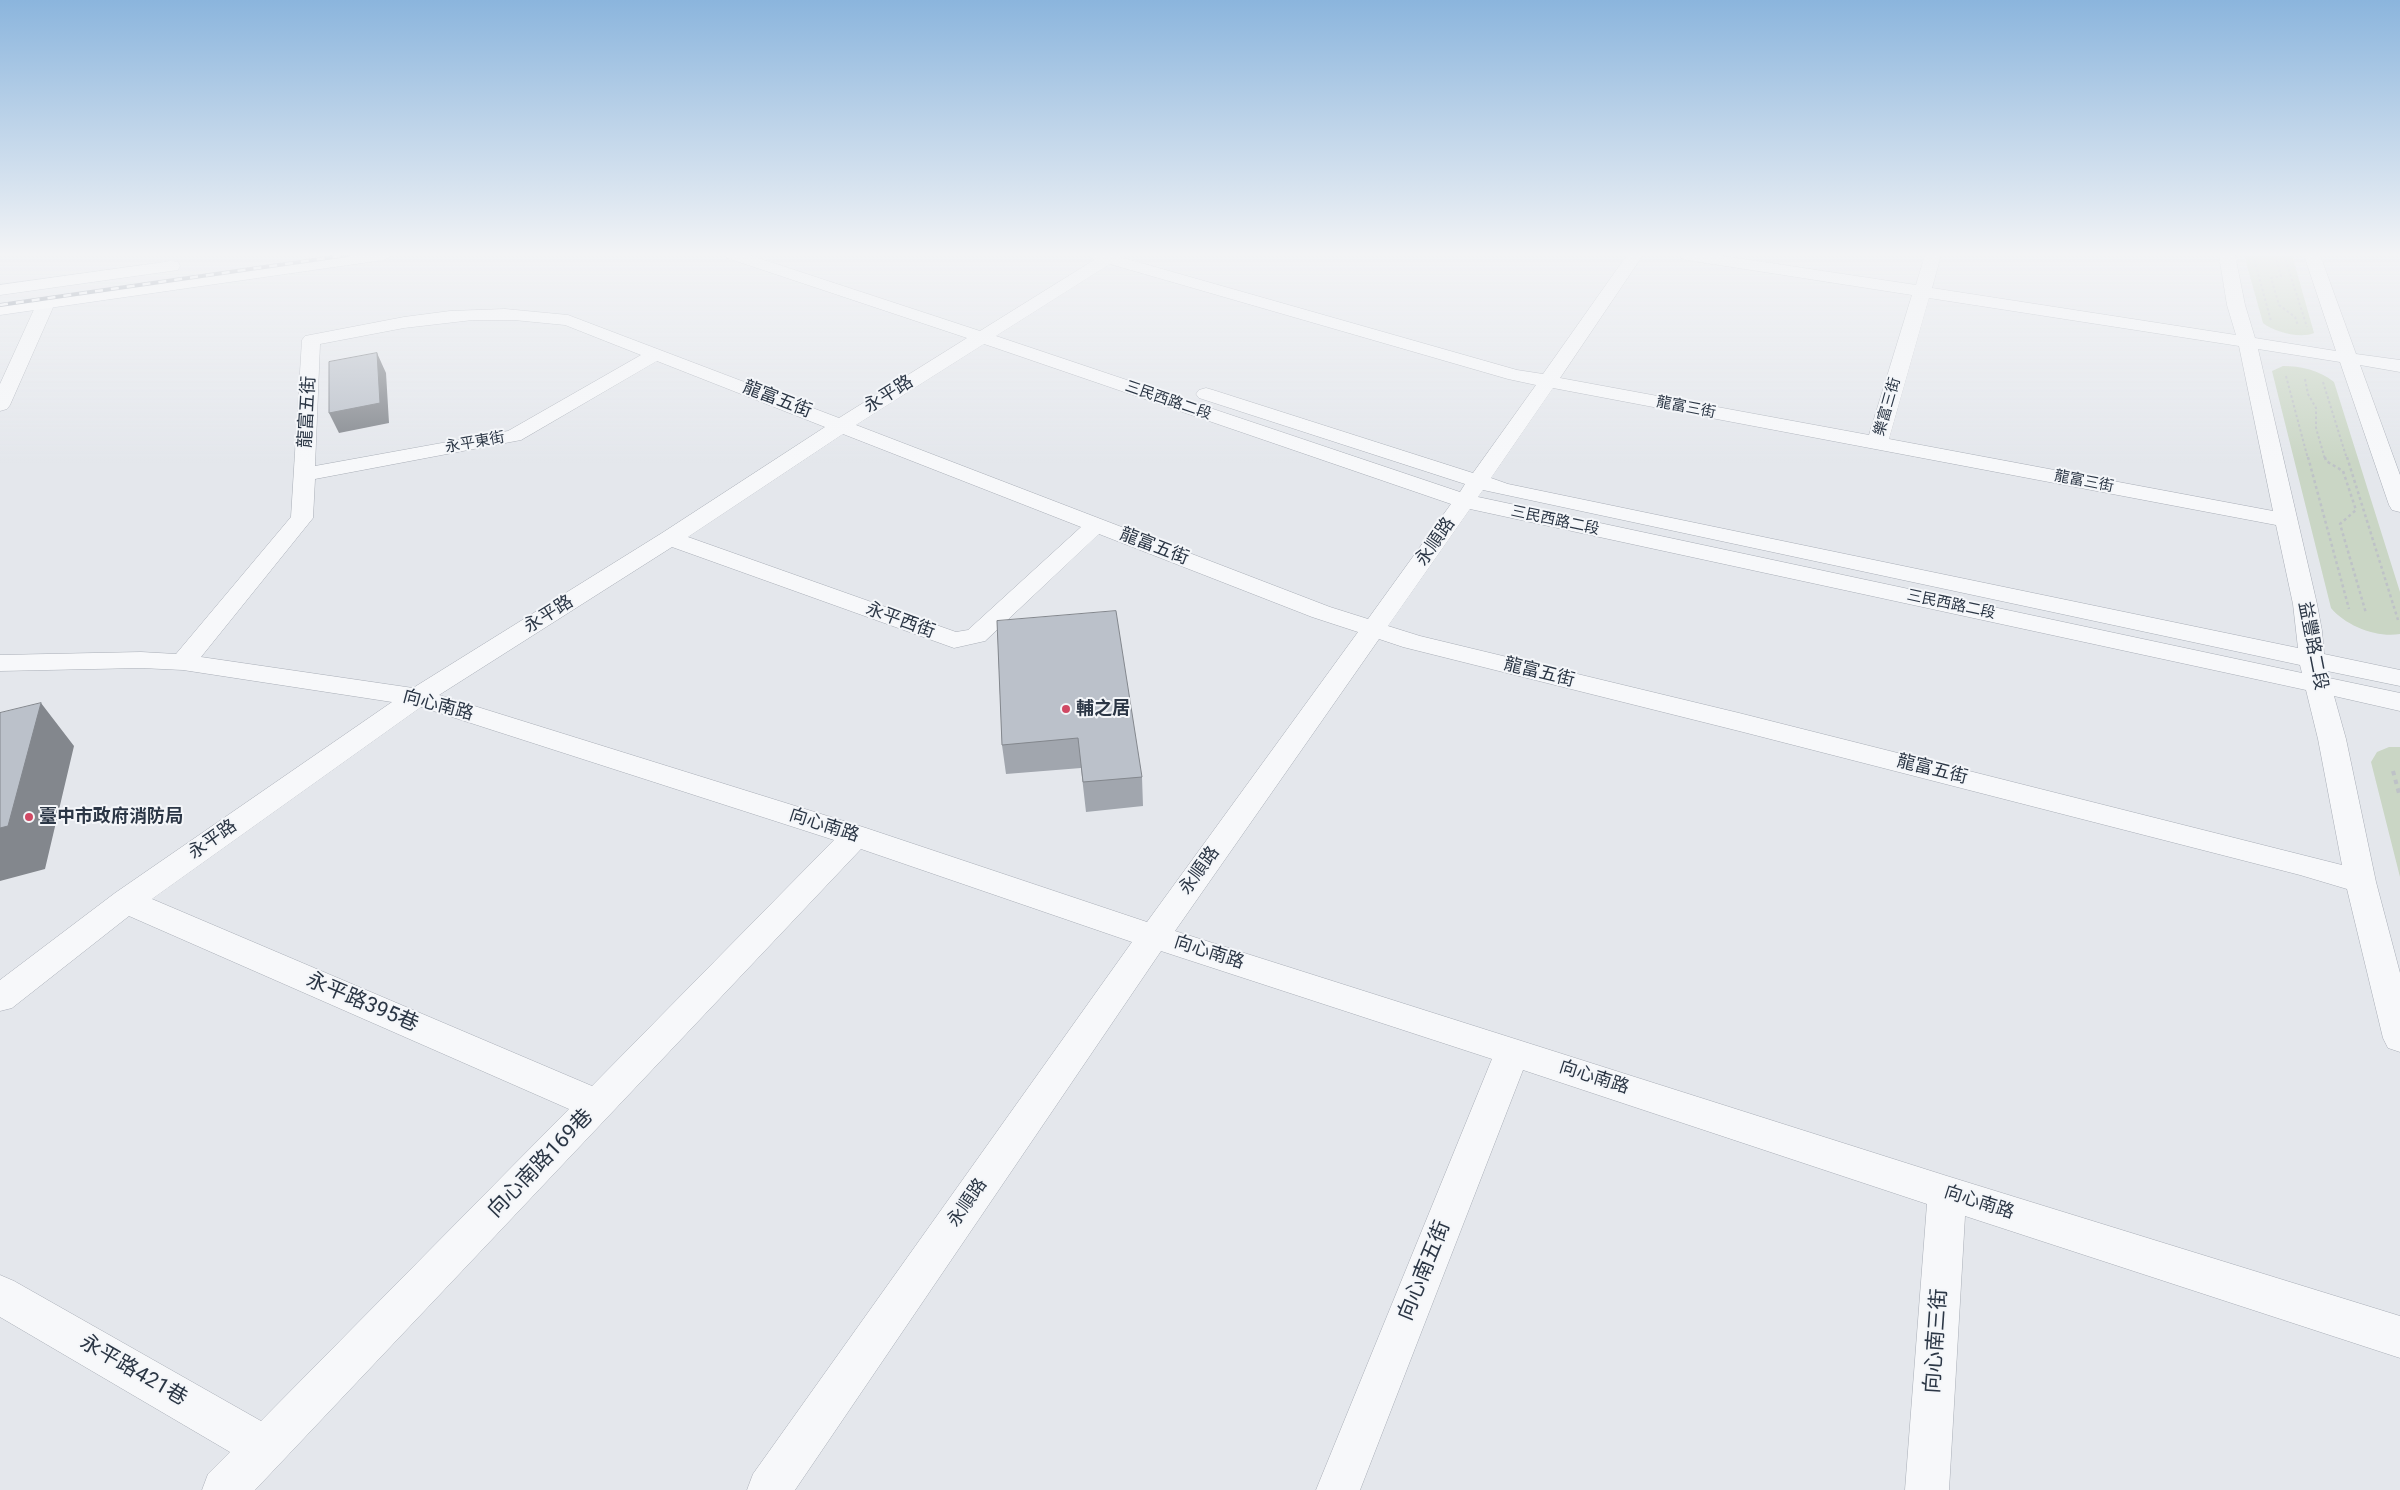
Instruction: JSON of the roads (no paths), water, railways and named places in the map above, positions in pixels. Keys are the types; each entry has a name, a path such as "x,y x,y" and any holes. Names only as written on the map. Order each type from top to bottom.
{"street":[{"path":"0,405 36,325"},
{"name":"龍富五街","path":"183,662 302,518 311,340 401,325"},
{"name":"龍富五街","path":"580,325 1321,612 1412,642 1749,724 2300,864 2361,882"},
{"name":"三民西路二段","path":"965,325 1175,384"},
{"name":"三民西路二段","path":"970,325 1464,502 2400,702"},
{"name":"永平路","path":"0,998 126,902 417,698 1001,325"},
{"name":"龍富三街","path":"1342,325 1506,372 1600,392 2286,520"},
{"name":"永順路","path":"768,1490 1154,936 1374,629 1588,325"},
{"name":"樂富三街","path":"1877,444 1912,325"},
{"path":"2133,325 2400,366"},
{"name":"益豐路二段","path":"2242,325 2310,631 2311,659 2332,739 2361,882 2400,1038"},
{"path":"2336,325 2400,506"},
{"name":"永平東街","path":"305,474 514,436 656,354"},
{"name":"三民西路二段","path":"1194,390 1478,482 1587,507 2400,678"},
{"name":"永平西街","path":"670,538 954,640 976,636 1096,525"},
{"name":"向心南路","path":"0,662 140,660 183,662 417,698 856,836 1068,909 2400,1337"},
{"name":"向心南路169巷","path":"224,1490 856,836"},
{"name":"永平路395巷","path":"126,902 598,1105"},
{"name":"向心南五街","path":"1338,1490 1512,1052"},
{"name":"向心南三街","path":"1927,1490 1947,1193"},
{"name":"永平路421巷","path":"0,1295 265,1448"}],"place":[{"name":"輔之居","path":"1066,709"},
{"name":"臺中市政府消防局","path":"29,817"}]}
